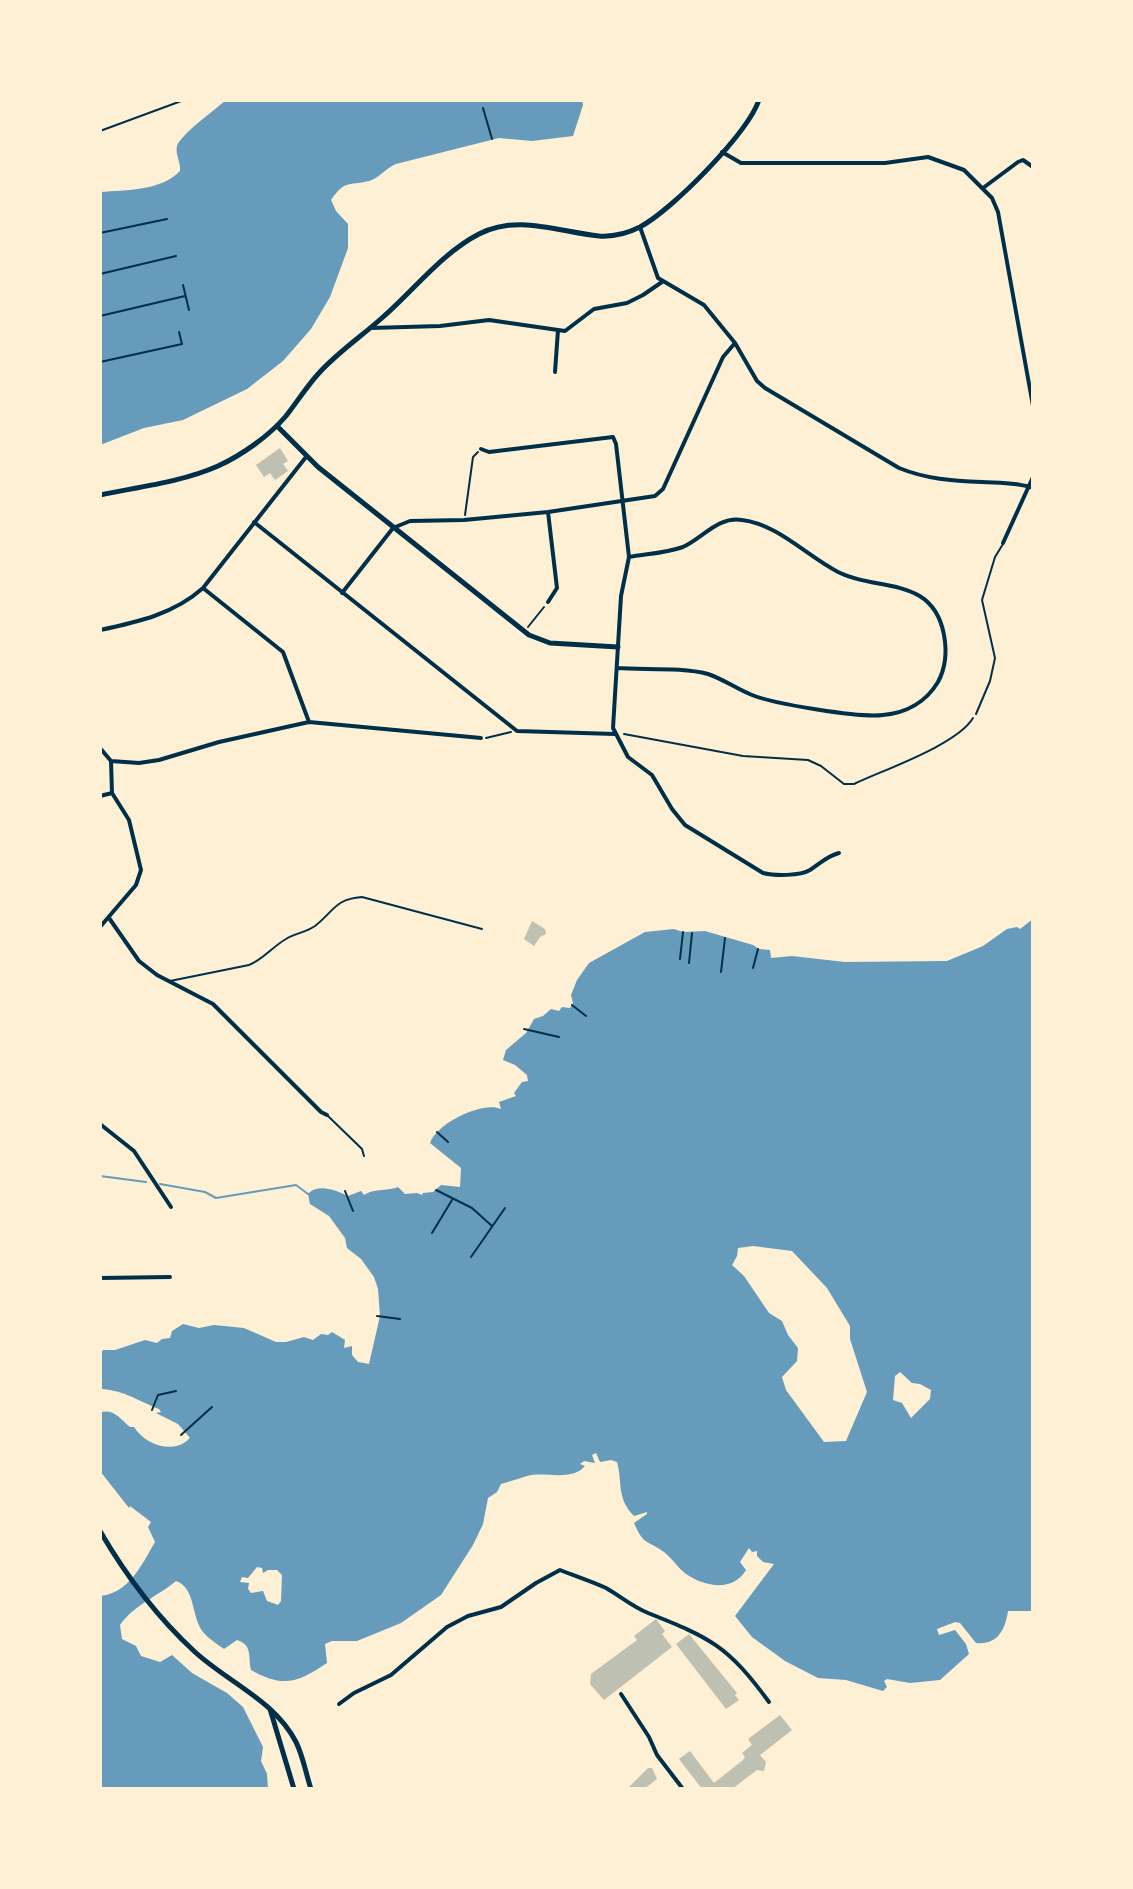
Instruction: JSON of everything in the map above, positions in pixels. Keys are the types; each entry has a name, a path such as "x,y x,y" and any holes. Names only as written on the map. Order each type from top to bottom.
{"main road":[{"path":"100,495 217,467 249,447 277,426 324,368 451,253 487,230 516,225 599,236 625,233 640,227 672,204 722,152 749,120 759,100"},
{"path":"277,426 306,457 536,639 550,643 618,647"},
{"path":"100,1531 132,1579 202,1658 270,1709 296,1742 311,1789"},
{"path":"270,1709 294,1789"}],"street":[{"path":"722,152 741,163 885,163 928,157 964,170 992,198 998,212 1033,406"},
{"path":"983,188 1018,162 1023,160 1033,167"},
{"path":"640,227 662,282 704,305 735,343 757,381 765,388 899,468 927,478 1031,487"},
{"path":"371,328 440,326 489,320 558,330 571,329 594,309 627,303 662,282"},
{"path":"555,372 558,330"},
{"path":"342,593 393,528 410,521 464,520 548,512 651,498 663,489 723,357 735,343"},
{"path":"481,449 489,452 613,437 629,557 623,583 615,734 628,757 652,775 685,825 763,873 807,872 829,855 839,853"},
{"path":"100,630 167,612 203,588 306,457"},
{"path":"1003,543 1033,477"},
{"path":"548,512 557,588 548,602"},
{"path":"617,668 704,673 763,699 882,716 918,704 936,685 945,664 943,628 931,606 921,597 900,586 846,576 761,525 741,519 727,521 681,548 629,557"},
{"path":"254,522 517,731 615,734"},
{"path":"203,588 283,652 309,722"},
{"path":"111,761 139,763 159,760 219,742 309,722 481,738"},
{"path":"100,748 111,761 112,793 129,820 141,870 136,885 100,927"},
{"path":"100,796 112,793"},
{"path":"109,918 139,961 168,981 213,1004 299,1092 327,1115"},
{"path":"100,1124 134,1151 171,1207"},
{"path":"100,1278 170,1277"},
{"path":"339,1704 391,1675 447,1627 468,1616 501,1607 560,1570 603,1587 651,1614 715,1642 748,1674 769,1702"},
{"path":"621,1694 657,1755 683,1789"}],"lane":[{"path":"976,714 990,681 995,658 982,600 995,557 1003,543"},
{"path":"168,981 261,960 286,939 319,923 347,898 362,897 482,929"},
{"path":"327,1115 362,1149 364,1156"}],"path":[{"path":"100,131 184,100"},
{"path":"483,108 492,139"},
{"path":"100,233 167,219"},
{"path":"100,274 176,256"},
{"path":"183,285 189,310"},
{"path":"100,316 185,296"},
{"path":"100,362 182,344 179,332"},
{"path":"464,520 473,457 481,449"},
{"path":"530,625 548,602"},
{"path":"615,734 743,756 808,760 844,784 854,784 927,753 962,731 976,714"},
{"path":"481,738 517,731"},
{"path":"680,959 683,932"},
{"path":"689,963 692,933"},
{"path":"721,972 725,938"},
{"path":"753,968 758,949"},
{"path":"572,1005 586,1016"},
{"path":"524,1029 559,1037"},
{"path":"437,1132 448,1142"},
{"path":"436,1190 472,1208 492,1226"},
{"path":"345,1191 353,1211"},
{"path":"432,1233 453,1199"},
{"path":"471,1257 505,1208"},
{"path":"377,1316 400,1319"},
{"path":"152,1410 158,1395 176,1391"},
{"path":"181,1435 212,1407"}],"water":[{"path":"226,100 582,100 583,105 573,136 532,141 499,138 396,164 372,180 343,187 331,200 348,224 348,248 330,297 311,329 283,361 247,389 183,420 144,428 100,445 100,192 143,188 172,178 180,171 177,146 180,141"},
{"path":"1033,919 1033,1611 1008,1611 999,1635 989,1642 976,1643 960,1623 937,1629 939,1635 955,1630 966,1644 969,1654 940,1680 910,1683 887,1679 884,1681 887,1687 883,1691 846,1680 818,1678 785,1661 752,1637 735,1616 774,1564 763,1562 757,1551 752,1552 749,1548 740,1562 746,1570 734,1582 710,1584 686,1574 667,1554 640,1535 634,1523 647,1512 634,1516 622,1496 617,1462 600,1462 596,1453 592,1455 595,1463 584,1461 580,1464 585,1466 573,1474 534,1475 501,1484 497,1492 488,1498 483,1524 473,1545 441,1595 401,1623 357,1641 325,1644 327,1663 298,1679 281,1681 262,1676 251,1670 249,1652 242,1642 237,1640 224,1649 210,1639 199,1626 187,1590 176,1581 139,1606 120,1625 122,1639 136,1646 141,1656 160,1662 172,1655 192,1673 227,1693 243,1707 263,1747 261,1761 267,1774 268,1789 100,1789 100,1596 119,1590 126,1584 155,1542 148,1527 151,1522 129,1508 100,1471 100,1412 113,1413 146,1439 161,1446 177,1446 190,1438 178,1424 156,1413 161,1412 159,1409 100,1387 100,1355 103,1350 115,1350 145,1340 157,1343 170,1338 172,1331 183,1324 199,1328 214,1325 244,1328 276,1342 304,1337 313,1340 321,1334 332,1332 345,1340 344,1348 352,1346 352,1355 358,1362 369,1364 380,1316 374,1277 361,1259 347,1248 345,1238 329,1216 310,1204 308,1194 322,1188 348,1196 361,1191 364,1195 398,1187 405,1194 422,1195 433,1192 441,1185 460,1187 461,1168 430,1143 434,1135 461,1116 483,1108 501,1109 499,1102 516,1096 514,1093 522,1082 528,1081 527,1075 503,1060 506,1050 526,1033 534,1019 551,1009 559,1011 562,1007 570,1008 577,980 589,963 645,932 674,929 683,932 705,931 770,950 771,958 792,956 845,962 947,961 983,946 1007,929 1020,929","holes":["753,1246 792,1251 827,1288 850,1326 850,1339 867,1392 846,1441 824,1442 786,1390 782,1377 797,1361 798,1348 782,1321 769,1313 744,1276 732,1265 738,1248","900,1372 912,1383 931,1390 930,1399 911,1418 902,1403 893,1400 895,1376","257,1567 262,1568 263,1573 277,1570 282,1575 281,1601 278,1605 267,1601 263,1591 251,1593 249,1583 240,1582 242,1577 248,1578"]}],"building":[{"path":"280,448 288,461 283,464 288,471 275,480 270,473 264,477 256,465"},
{"path":"532,921 545,929 546,934 534,946 524,939"},
{"path":"656,1619 672,1647 604,1700 590,1684 591,1674 637,1640 634,1636"},
{"path":"689,1634 737,1693 735,1695 739,1700 726,1709 676,1644"},
{"path":"780,1715 792,1730 760,1755 766,1762 764,1771 757,1770 732,1789 702,1789 679,1759 690,1751 714,1783 743,1760 745,1757 742,1753 752,1745 748,1739"},
{"path":"648,1768 652,1768 657,1779 644,1789 627,1789"}],"waterway":[{"path":"100,1176 146,1182"},
{"path":"160,1184 205,1192 216,1198 296,1185 308,1194"}]}
